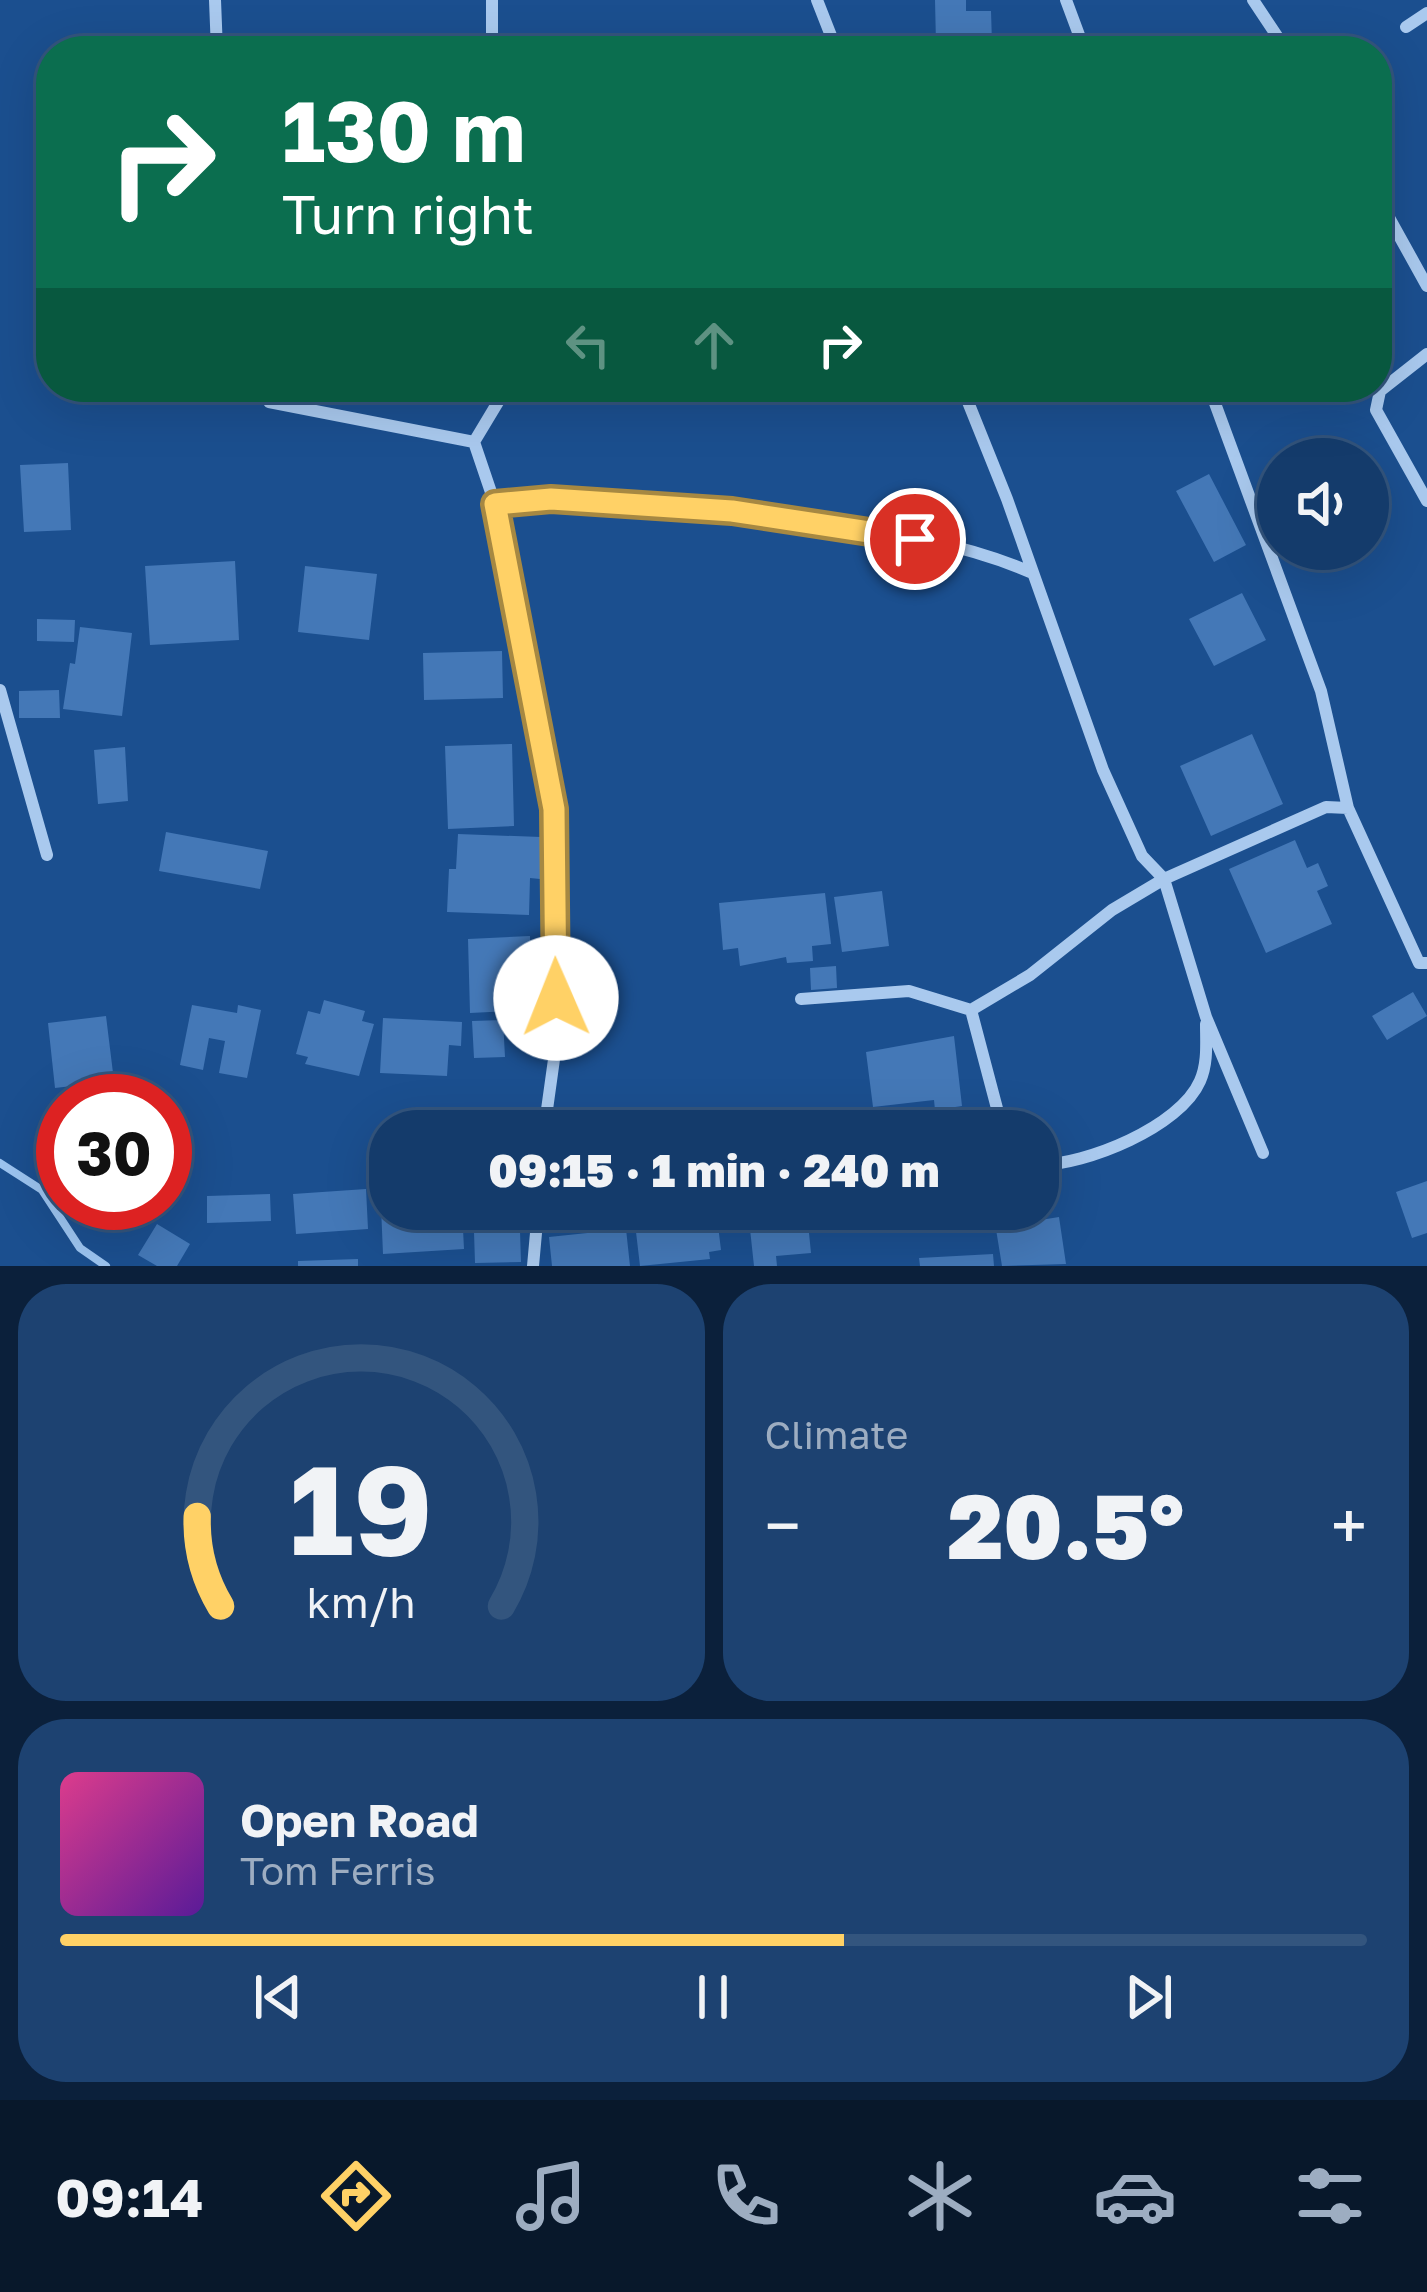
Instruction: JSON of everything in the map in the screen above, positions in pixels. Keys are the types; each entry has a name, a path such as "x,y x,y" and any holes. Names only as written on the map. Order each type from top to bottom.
{"street":[{"path":"215,0 216,36"},
{"path":"492,0 492,36"},
{"path":"817,0 831,36"},
{"path":"1066,0 1077,36"},
{"path":"1253,0 1277,36"},
{"path":"1406,27 1427,13"},
{"path":"1392,223 1427,286"},
{"path":"1392,382 1427,354"},
{"path":"269,402 474,442"},
{"path":"498,402 474,442 495,504 554,809 556,1045 547,1110"},
{"path":"968,402 1120,812 1142,856 1164,879 1206,1017 1263,1153"},
{"path":"1215,402 1321,691 1348,808 1419,963 1427,963"},
{"path":"1376,402 1376,410 1427,501"},
{"path":"495,504 551,499 732,511 958,547 1030,572"},
{"path":"0,690 47,855"},
{"path":"801,999 910,991 970,1010 1030,976 1112,910 1164,879 1326,807 1348,808"},
{"path":"970,1010 998,1110"},
{"path":"1059,1162 1082,1159 1125,1141 1164,1120 1188,1100 1205,1067 1206,1017"},
{"path":"533,1266 536,1230"}],"building":[{"path":"935,0 966,0 966,11 991,11 992,36 936,36"},
{"path":"68,463 71,530 24,532 20,465"},
{"path":"1209,474 1246,545 1214,562 1176,491"},
{"path":"235,561 239,640 150,645 145,566"},
{"path":"305,566 377,574 369,640 298,632"},
{"path":"1242,593 1266,640 1214,666 1189,619"},
{"path":"37,619 75,620 74,642 37,641"},
{"path":"80,627 132,633 122,716 63,709"},
{"path":"502,651 503,698 424,700 423,653"},
{"path":"59,690 60,718 19,718 19,691"},
{"path":"1252,734 1283,804 1211,836 1180,766"},
{"path":"512,744 514,826 448,829 445,746"},
{"path":"125,747 128,801 98,804 94,750"},
{"path":"166,832 268,851 260,889 159,871"},
{"path":"458,834 541,837 540,879 530,878 529,915 447,912 449,869 456,869"},
{"path":"1295,840 1307,868 1318,863 1328,886 1317,891 1332,924 1266,953 1229,869"},
{"path":"882,891 889,946 842,952 834,897"},
{"path":"825,893 831,944 812,946 813,961 787,963 786,957 740,966 738,948 723,950 719,903"},
{"path":"530,936 532,1010 470,1013 468,939"},
{"path":"836,966 837,988 811,990 810,968"},
{"path":"1413,992 1427,1016 1387,1040 1372,1016"},
{"path":"324,1000 365,1011 362,1021 374,1024 359,1076 305,1064 308,1057 296,1054 308,1011 320,1014"},
{"path":"192,1005 237,1013 238,1005 261,1010 247,1078 219,1073 225,1041 209,1038 203,1070 180,1065"},
{"path":"106,1016 113,1074 53,1074 48,1023"},
{"path":"383,1018 462,1022 461,1046 449,1045 447,1076 380,1073"},
{"path":"503,1020 505,1057 474,1058 472,1021"},
{"path":"954,1036 962,1106 935,1110 934,1100 873,1107 866,1052"},
{"path":"1427,1181 1427,1233 1412,1238 1396,1192"},
{"path":"366,1189 368,1229 296,1234 293,1194"},
{"path":"270,1194 271,1221 207,1223 207,1196"},
{"path":"1059,1217 1066,1264 1002,1266 996,1230 1059,1230"},
{"path":"153,1230 167,1230 190,1244 177,1266 157,1266 138,1255"},
{"path":"382,1230 463,1230 464,1249 383,1254"},
{"path":"626,1230 630,1266 552,1266 549,1237"},
{"path":"636,1230 719,1230 721,1250 709,1252 710,1259 640,1266"},
{"path":"750,1230 809,1230 811,1253 776,1256 777,1266 754,1266"},
{"path":"520,1231 521,1262 475,1263 474,1232"},
{"path":"993,1254 994,1266 920,1266 919,1258"},
{"path":"358,1259 358,1266 298,1266 298,1261"}],"waterway":[{"path":"0,1163 42,1190 80,1248 106,1266"}],"route":[{"path":"556,998 554,809 495,504 551,499 732,511 915,539"}]}
